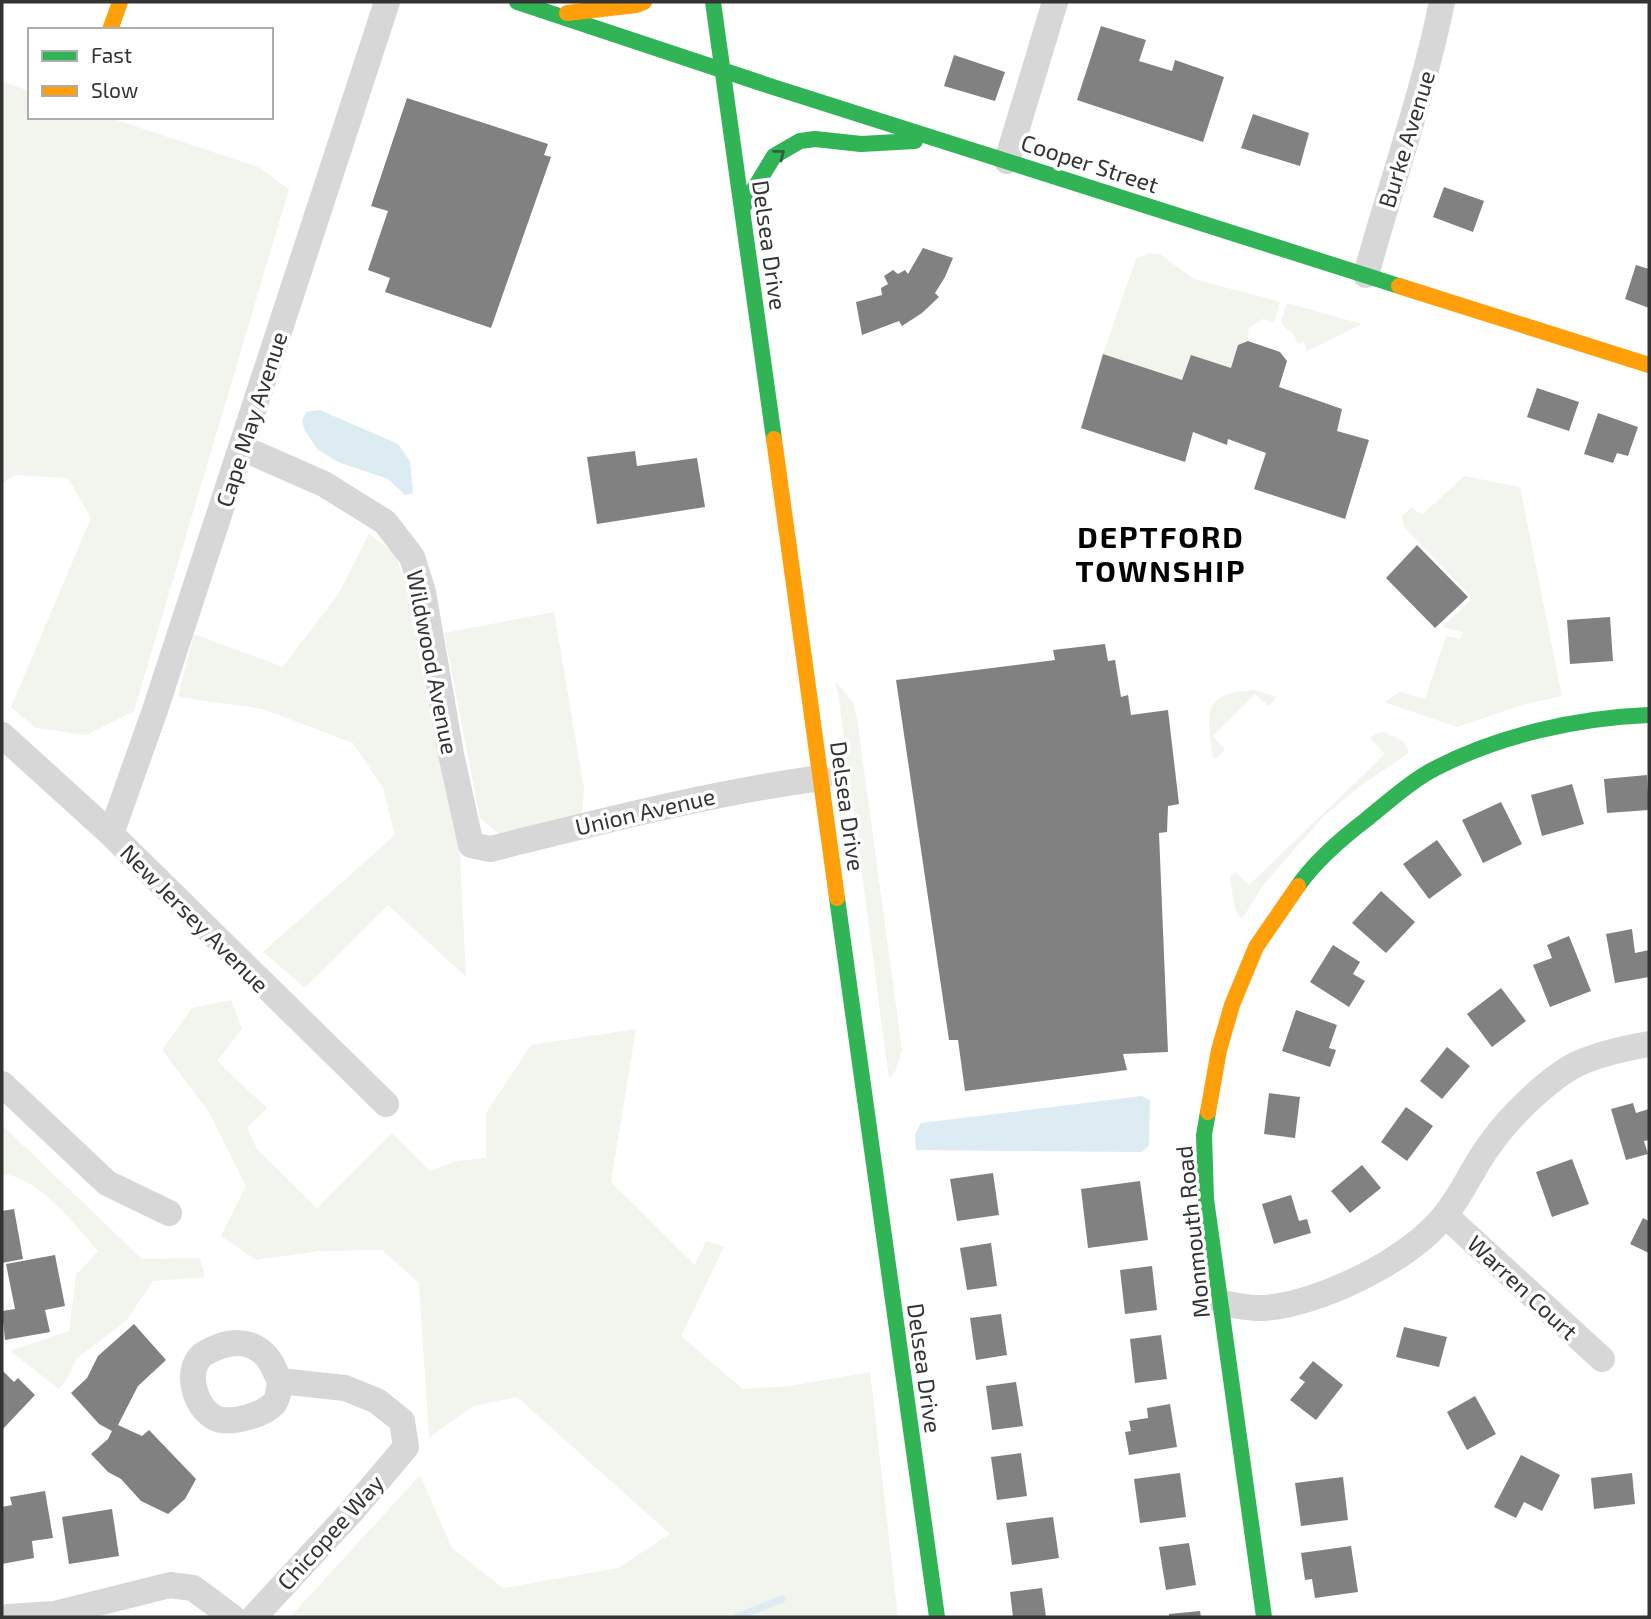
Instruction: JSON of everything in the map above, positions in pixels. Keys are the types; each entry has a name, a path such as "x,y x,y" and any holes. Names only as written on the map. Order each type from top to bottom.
{"main road":[{"path":"111,28 120,2"},
{"name":"Cooper Street","path":"517,2 1649,365"},
{"path":"556,15 644,2"},
{"name":"Delsea Drive","path":"713,2 937,1617"},
{"path":"742,209 774,156 800,141 815,139 861,144 943,140"},
{"name":"Monmouth Road","path":"1264,1617 1206,1199 1204,1135 1219,1050 1256,947 1304,877 1344,837 1411,784 1436,768 1482,749 1544,729 1623,716 1649,715"}],"street":[{"name":"Cape May Avenue","path":"111,834 242,448 387,2"},
{"path":"1007,161 1055,2"},
{"name":"Burke Avenue","path":"1366,275 1382,214 1430,62 1442,2"},
{"name":"Wildwood Avenue","path":"242,448 324,484 385,522 412,557 423,592 450,754 471,845"},
{"name":"New Jersey Avenue","path":"2,734 111,834 386,1104"},
{"name":"Union Avenue","path":"471,845 490,849 671,803 750,787 821,778"},
{"path":"1221,1303 1261,1308 1308,1301 1362,1276 1418,1243 1445,1215 1491,1142 1530,1098 1577,1064 1630,1047 1649,1044"},
{"path":"2,1084 107,1183 169,1213"},
{"name":"Warren Court","path":"1445,1215 1602,1359"},
{"name":"Chicopee Way","path":"254,1617 351,1512 406,1447 402,1421 377,1401 345,1388 280,1381"},
{"path":"8,1617 54,1614 170,1585 193,1588 232,1617"}],"shaded area":[{"path":"2,82 28,90 28,119 113,119 258,167 289,189 134,711 86,735 36,728 11,707 91,518 68,478 15,475 2,483"},
{"path":"1148,253 1160,254 1194,279 1280,302 1274,322 1263,319 1249,328 1248,341 1238,345 1231,368 1191,356 1182,380 1103,354 1136,259"},
{"path":"1287,303 1362,324 1307,351 1304,341 1298,344 1292,332 1281,322"},
{"path":"320,410 398,444 410,461 413,493 405,495 388,479 338,462 318,450 305,431 302,421 306,412"},
{"path":"1464,476 1520,487 1562,696 1522,705 1457,727 1384,702 1400,692 1425,699 1446,636 1460,639 1463,632 1442,627 1471,600 1470,595 1404,527 1402,517 1411,507 1422,515"},
{"path":"369,534 394,553 411,594 437,719 460,855 466,977 388,905 305,988 263,952 395,835 383,788 353,743 263,709 178,697 194,634 283,667 339,593"},
{"path":"554,612 584,788 582,818 504,838 480,818 444,633"},
{"path":"835,681 853,702 857,718 902,1050 896,1070 889,1079 839,699"},
{"path":"1255,690 1277,697 1269,706 1255,694 1213,736 1225,750 1215,759 1209,717 1216,701 1225,695"},
{"path":"1383,732 1403,741 1409,753 1363,784 1324,816 1265,883 1242,919 1235,905 1230,877 1235,872 1249,885 1385,754 1370,738"},
{"path":"231,1000 242,1029 217,1061 267,1108 247,1128 257,1149 317,1208 392,1133 430,1171 456,1161 486,1158 486,1113 531,1045 636,1029 611,1182 695,1265 706,1241 724,1247 681,1336 743,1389 790,1386 870,1372 898,1617 290,1617 420,1475 452,1548 503,1588 618,1568 670,1534 517,1397 473,1406 429,1438 419,1283 382,1250 319,1251 256,1260 221,1236 246,1186 209,1112 162,1050 192,1008"},
{"path":"1142,1096 1150,1100 1149,1146 1142,1152 916,1150 915,1135 921,1123"},
{"path":"2,1125 142,1259 200,1258 205,1277 153,1281 126,1321 76,1359 59,1389 10,1351 69,1331 76,1275 98,1251 42,1192 16,1177 2,1174"}],"building":[{"path":"1101,26 1146,40 1139,61 1172,71 1175,60 1224,77 1203,142 1077,100"},
{"path":"954,55 1005,72 995,101 944,86"},
{"path":"407,98 548,144 544,155 551,157 491,328 385,292 390,278 368,270 388,211 371,206"},
{"path":"1253,114 1309,133 1300,166 1241,148"},
{"path":"1444,187 1484,201 1473,232 1433,217"},
{"path":"923,248 953,258 935,293 939,297 922,313 902,326 899,321 862,335 856,302 882,295 881,288 888,284 884,276 893,270 898,274 905,270 908,274"},
{"path":"1636,265 1649,269 1649,308 1625,299"},
{"path":"1248,341 1280,352 1287,361 1279,387 1342,409 1337,431 1369,440 1345,519 1254,489 1266,453 1228,439 1227,445 1193,432 1185,462 1081,428 1103,354 1182,380 1191,355 1231,368 1238,345"},
{"path":"1537,388 1579,402 1569,431 1527,417"},
{"path":"1598,413 1638,427 1628,456 1617,453 1613,463 1584,454"},
{"path":"635,451 637,466 697,458 705,507 597,524 587,457"},
{"path":"1417,545 1468,597 1435,628 1386,578"},
{"path":"1610,617 1613,661 1570,664 1567,620"},
{"path":"1105,644 1108,661 1115,660 1121,697 1128,695 1131,715 1168,710 1179,804 1168,806 1167,832 1159,833 1168,1052 1123,1054 1127,1070 965,1091 958,1040 949,1040 896,680 1055,660 1053,650"},
{"path":"1647,775 1649,810 1607,813 1604,779"},
{"path":"1572,784 1584,824 1542,836 1531,795"},
{"path":"1501,802 1522,844 1483,863 1462,820"},
{"path":"1437,840 1462,875 1429,899 1403,864"},
{"path":"1381,891 1415,922 1386,953 1352,923"},
{"path":"1632,929 1635,953 1649,950 1649,977 1615,983 1606,934"},
{"path":"1569,936 1591,991 1550,1007 1533,965 1552,958 1547,945"},
{"path":"1333,945 1360,962 1353,974 1365,981 1349,1007 1310,982"},
{"path":"1501,988 1526,1021 1492,1047 1467,1014"},
{"path":"1296,1010 1337,1025 1329,1048 1336,1050 1330,1067 1282,1051"},
{"path":"1447,1047 1470,1066 1442,1099 1420,1081"},
{"path":"1269,1093 1300,1097 1295,1138 1264,1134"},
{"path":"1633,1103 1636,1113 1649,1109 1649,1140 1644,1141 1648,1154 1626,1160 1611,1109"},
{"path":"1406,1107 1433,1126 1407,1161 1381,1142"},
{"path":"1572,1159 1589,1204 1552,1217 1536,1172"},
{"path":"1362,1165 1381,1188 1350,1213 1331,1191"},
{"path":"993,1173 999,1215 957,1221 950,1179"},
{"path":"1140,1181 1148,1240 1088,1248 1081,1189"},
{"path":"1291,1195 1299,1221 1307,1219 1311,1233 1274,1244 1262,1204"},
{"path":"14,1209 23,1259 2,1263 2,1211"},
{"path":"1643,1218 1649,1221 1649,1253 1630,1244"},
{"path":"991,1243 997,1286 967,1290 960,1248"},
{"path":"55,1255 65,1306 45,1310 50,1332 5,1340 2,1311 15,1309 6,1264"},
{"path":"1152,1266 1157,1310 1125,1314 1120,1270"},
{"path":"1001,1314 1007,1355 976,1360 970,1318"},
{"path":"134,1324 166,1360 138,1386 118,1425 142,1436 149,1430 196,1479 185,1499 168,1514 141,1501 121,1479 108,1472 91,1454 108,1439 112,1431 99,1424 71,1393 87,1378 98,1356"},
{"path":"1404,1327 1447,1337 1439,1367 1396,1357"},
{"path":"1161,1335 1167,1379 1135,1383 1130,1339"},
{"path":"1313,1361 1343,1385 1316,1420 1290,1400 1305,1382 1299,1378"},
{"path":"2,1370 14,1382 18,1378 35,1395 2,1430"},
{"path":"1016,1382 1023,1426 992,1430 986,1386"},
{"path":"1475,1396 1496,1434 1467,1450 1447,1412"},
{"path":"1170,1404 1177,1447 1129,1455 1125,1432 1131,1431 1129,1421 1148,1418 1147,1408"},
{"path":"1021,1453 1027,1496 997,1500 991,1457"},
{"path":"1521,1455 1560,1475 1542,1511 1524,1502 1516,1518 1494,1507"},
{"path":"1180,1473 1186,1517 1140,1523 1134,1479"},
{"path":"1632,1473 1635,1504 1594,1509 1591,1478"},
{"path":"1343,1477 1348,1520 1301,1526 1295,1483"},
{"path":"45,1491 53,1538 32,1541 34,1558 2,1564 2,1507 12,1505 10,1497"},
{"path":"112,1509 119,1556 69,1564 62,1517"},
{"path":"1053,1517 1059,1558 1012,1565 1006,1523"},
{"path":"1189,1543 1196,1585 1166,1590 1159,1547"},
{"path":"1351,1546 1358,1592 1315,1598 1312,1579 1305,1580 1301,1553"},
{"path":"1042,1588 1046,1617 1013,1617 1010,1592"},
{"path":"1200,1611 1201,1617 1169,1617 1169,1614"}],"waterway":[{"path":"737,1617 782,1599"}],"traffic: fast":[{"path":"517,2 773,87 1399,286"},
{"path":"713,2 774,439"},
{"path":"742,209 774,156 800,141 815,139 861,144 915,141"},
{"path":"1298,886 1339,842 1400,792 1436,768 1486,746 1540,730 1594,720 1649,715"},
{"path":"837,898 937,1617"},
{"path":"1208,1112 1204,1135 1206,1199 1264,1617"}],"traffic: slow":[{"path":"111,28 120,2"},
{"path":"567,13 644,2"},
{"path":"1399,286 1649,365"},
{"path":"774,439 837,898"},
{"path":"1208,1112 1219,1050 1232,1005 1256,947 1298,886"}],"district":[{"name":"DEPTFORD TOWNSHIP","path":"1161,553"}]}
